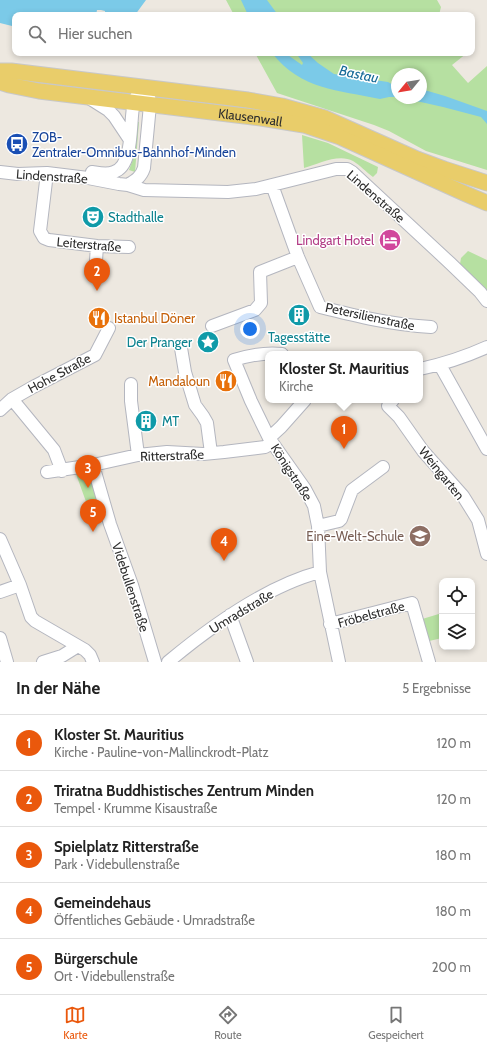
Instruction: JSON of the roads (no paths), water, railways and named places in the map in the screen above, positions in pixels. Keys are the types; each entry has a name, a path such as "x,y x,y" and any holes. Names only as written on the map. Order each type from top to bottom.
{"main road":[{"name":"Klausenwall","path":"0,71 248,100 305,111 345,126 417,159 487,182"},
{"name":"Klausenwall","path":"0,82 32,90 261,118 315,128 340,137 487,203"}],"street":[{"path":"114,172 125,162 130,140 134,103 137,94 144,87 149,96 150,105 145,160 141,175 136,181 128,185"},
{"path":"88,97 108,110 114,116 130,140"},
{"name":"Lindenstraße","path":"51,170 128,185 144,190 228,192 256,189 336,168 347,169 480,292 487,301"},
{"name":"Lindenstraße","path":"0,172 18,174 51,170 107,173 114,172 128,185"},
{"name":"Leiterstraße","path":"51,170 40,227 41,235 49,240 97,246 129,247"},
{"name":"Lindenstraße","path":"141,175 154,187 164,190"},
{"name":"Petersilienstraße","path":"272,185 298,257 320,306 357,316 407,326 431,327"},
{"path":"95,275 97,246"},
{"path":"212,326 254,310 261,303 260,272 298,257"},
{"name":"Hohe Straße","path":"0,410 12,399 59,372 95,355 109,328"},
{"path":"423,368 440,365 487,347"},
{"path":"181,348 185,372 195,406 203,416 206,423 211,453"},
{"name":"Königstraße","path":"265,353 251,354 234,360 251,401 271,440 307,492 314,506 318,526 320,572 339,662"},
{"path":"440,365 487,449"},
{"path":"131,384 131,401 138,455"},
{"path":"12,399 54,450 62,471"},
{"path":"271,440 302,403"},
{"name":"Weingarten","path":"391,403 423,451 463,496 485,534 487,554"},
{"name":"Ritterstraße","path":"47,472 62,471 138,455 167,452 211,453 265,448 271,440"},
{"name":"Videbullenstraße","path":"93,465 110,524 132,585 155,662"},
{"path":"318,526 342,519 352,490 383,467"},
{"path":"0,539 35,621 87,652 93,662"},
{"name":"Umradstraße","path":"168,662 190,643 230,615 294,580 320,572"},
{"path":"0,592 20,586"},
{"name":"Fröbelstraße","path":"330,624 412,603 429,662"},
{"path":"230,615 247,662"},
{"path":"0,638 7,662"},
{"path":"44,662 62,656 78,646"}],"water":[{"path":"0,0 146,0 137,12 105,12 97,10 97,12 12,12 12,26 0,23"},
{"path":"241,0 267,0 276,12 247,12"},
{"path":"275,56 289,56 302,65 303,63 298,56 310,56 334,74 388,82 391,84 391,97 380,99 335,90 295,75"},
{"path":"427,91 487,111 487,124 481,117 427,103"}],"place":[{"name":"ZOB- Zentraler-Omnibus-Bahnhof-Minden","path":"17,144"},
{"name":"Stadthalle","path":"93,217"},
{"name":"Lindgart Hotel","path":"390,240"},
{"name":"Triratna Buddhistisches Zentrum Minden","path":"97,291"},
{"name":"Tagesstätte","path":"299,315"},
{"name":"Istanbul Döner","path":"99,318"},
{"name":"Der Pranger","path":"208,342"},
{"name":"Mandaloun","path":"226,381"},
{"name":"MT","path":"146,421"},
{"name":"Kloster St. Mauritius","path":"344,449"},
{"name":"Spielplatz Ritterstraße","path":"88,488"},
{"name":"Bürgerschule","path":"93,532"},
{"name":"Eine-Welt-Schule","path":"420,536"},
{"name":"Gemeindehaus","path":"224,561"}],"water label":[{"name":"Bastau","path":"359,74"}]}
